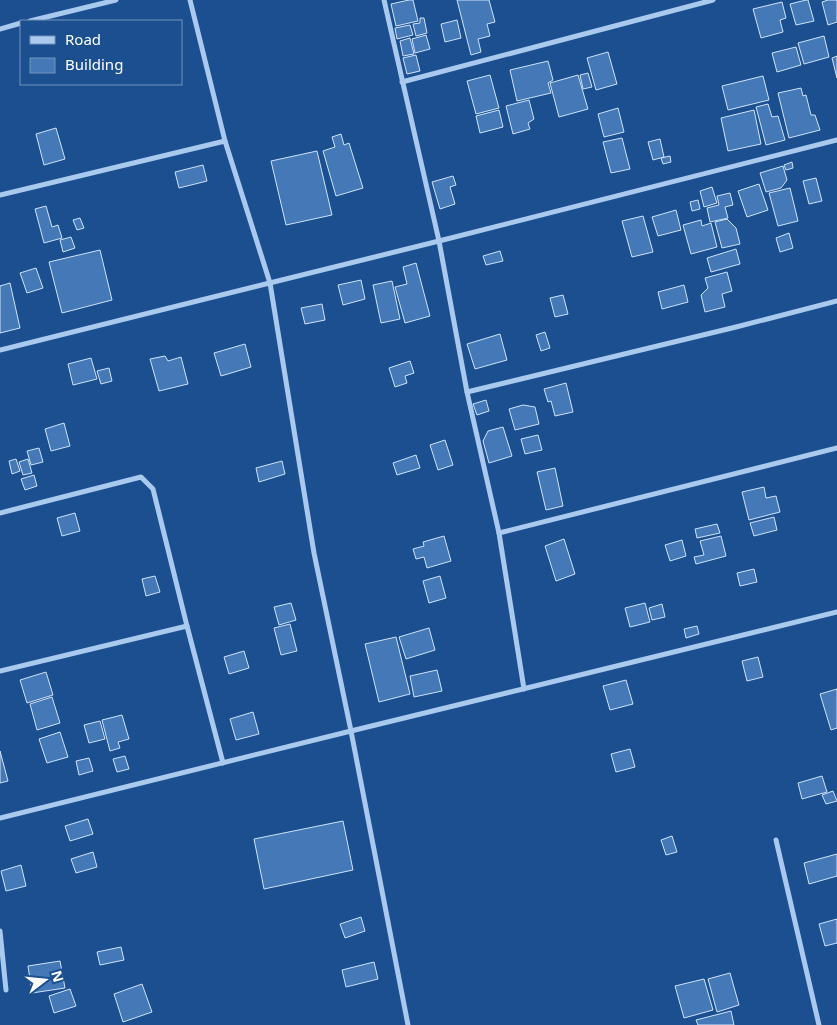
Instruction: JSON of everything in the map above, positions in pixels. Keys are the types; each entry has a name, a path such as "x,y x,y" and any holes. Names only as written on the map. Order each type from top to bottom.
{"street":[{"path":"34,20 116,0"},
{"path":"190,0 225,141 270,283 314,553 351,731 408,1025"},
{"path":"384,0 438,241 467,392 499,533 524,689"},
{"path":"402,82 713,0"},
{"path":"0,29 20,24"},
{"path":"0,350 837,140"},
{"path":"0,194 225,141"},
{"path":"467,392 837,301"},
{"path":"499,533 837,448"},
{"path":"0,513 141,477 153,489 223,763"},
{"path":"0,818 837,612"},
{"path":"0,670 187,626"},
{"path":"776,840 819,1025"},
{"path":"0,931 6,990"}],"building":[{"path":"413,0 418,21 396,26 391,4"},
{"path":"457,0 489,0 495,22 487,24 490,36 478,39 481,52 471,55"},
{"path":"808,0 814,21 796,25 790,4"},
{"path":"837,0 837,22 828,25 822,2"},
{"path":"782,2 786,18 780,20 783,32 761,38 753,9"},
{"path":"420,18 424,18 427,33 416,36 413,24 420,23"},
{"path":"457,20 461,38 445,42 441,24"},
{"path":"410,25 413,35 397,39 395,28"},
{"path":"426,35 430,49 415,53 412,39"},
{"path":"824,36 829,57 804,64 798,43"},
{"path":"410,38 414,54 403,56 400,41"},
{"path":"796,47 801,65 777,72 772,53"},
{"path":"608,52 617,84 596,90 587,58"},
{"path":"416,55 420,71 407,74 403,58"},
{"path":"837,56 837,78 832,58"},
{"path":"548,61 553,80 548,83 551,93 517,101 510,70"},
{"path":"588,73 592,87 583,89 580,75"},
{"path":"490,75 499,108 476,114 467,81"},
{"path":"578,75 588,109 559,117 550,83"},
{"path":"763,76 769,100 728,110 722,86"},
{"path":"801,88 803,96 806,95 811,115 815,115 820,130 789,138 778,93"},
{"path":"529,100 534,119 528,123 530,129 513,134 506,106"},
{"path":"768,104 772,117 778,116 785,140 766,145 756,107"},
{"path":"618,108 624,132 604,137 598,114"},
{"path":"499,110 503,127 480,133 476,116"},
{"path":"754,110 761,144 728,151 721,118"},
{"path":"56,128 65,159 44,165 36,134"},
{"path":"341,134 344,145 349,143 363,188 336,196 323,151 335,147 332,137"},
{"path":"622,138 630,169 611,173 603,142"},
{"path":"660,139 664,157 653,160 648,142"},
{"path":"317,151 332,215 286,225 271,161"},
{"path":"670,156 671,162 663,164 661,158"},
{"path":"792,162 793,168 786,170 784,165"},
{"path":"203,165 207,181 179,188 175,172"},
{"path":"783,166 787,180 781,188 766,192 760,173"},
{"path":"453,176 456,185 450,187 455,204 440,209 432,182"},
{"path":"816,178 822,201 809,204 803,181"},
{"path":"759,184 768,210 747,217 738,191"},
{"path":"712,187 717,203 704,207 700,191"},
{"path":"790,188 798,221 778,226 769,193"},
{"path":"730,193 733,205 725,207 728,218 710,222 707,208 719,205 717,196"},
{"path":"698,200 700,209 692,211 690,202"},
{"path":"46,206 52,227 58,225 62,238 44,243 35,209"},
{"path":"676,210 681,230 658,236 652,217"},
{"path":"643,216 653,252 632,257 622,221"},
{"path":"80,218 84,228 77,230 73,220"},
{"path":"727,219 736,228 740,244 722,248 715,222"},
{"path":"701,220 702,226 711,223 717,247 691,254 683,225"},
{"path":"789,233 793,248 780,252 776,238"},
{"path":"71,237 75,248 63,252 60,240"},
{"path":"736,249 740,264 711,272 707,258"},
{"path":"100,250 112,300 62,313 49,262"},
{"path":"500,251 503,261 486,265 483,256"},
{"path":"416,263 430,316 405,323 395,287 407,284 403,267"},
{"path":"36,268 43,288 27,293 20,273"},
{"path":"727,272 732,291 722,294 725,307 705,312 701,295 708,288 705,278"},
{"path":"361,280 365,299 343,305 338,285"},
{"path":"392,281 400,319 381,323 373,285"},
{"path":"10,283 20,328 0,333 0,286"},
{"path":"684,285 688,302 662,309 658,292"},
{"path":"563,295 568,314 555,317 550,298"},
{"path":"322,304 325,320 305,324 301,308"},
{"path":"545,332 550,348 541,351 536,335"},
{"path":"500,334 507,360 475,369 467,344"},
{"path":"245,344 251,367 221,376 214,353"},
{"path":"165,356 168,361 181,357 188,384 159,391 150,359"},
{"path":"91,358 97,379 73,385 68,364"},
{"path":"410,361 414,373 405,376 407,383 395,387 389,368"},
{"path":"109,368 112,381 101,384 97,371"},
{"path":"566,383 573,412 555,416 551,401 548,402 544,389"},
{"path":"486,400 489,411 477,415 473,404"},
{"path":"523,405 535,407 539,424 515,430 509,409"},
{"path":"64,423 70,446 51,451 45,429"},
{"path":"503,427 512,456 489,463 483,441 488,431"},
{"path":"538,435 542,450 525,454 521,439"},
{"path":"445,440 453,465 438,470 430,445"},
{"path":"39,448 43,462 31,465 27,451"},
{"path":"416,455 420,468 397,475 393,463"},
{"path":"16,459 20,471 12,474 9,461"},
{"path":"28,459 32,473 23,475 19,462"},
{"path":"282,461 285,474 259,482 256,468"},
{"path":"555,468 563,506 546,510 537,472"},
{"path":"34,475 37,486 25,490 21,479"},
{"path":"764,487 766,498 776,496 780,512 749,520 742,492"},
{"path":"75,513 80,531 62,536 57,518"},
{"path":"774,517 777,530 754,536 750,523"},
{"path":"717,524 720,533 697,538 695,529"},
{"path":"444,536 451,561 427,568 424,557 416,559 413,549 424,546 423,542"},
{"path":"721,536 726,556 696,564 694,557 704,555 700,541"},
{"path":"564,539 575,574 556,581 545,546"},
{"path":"682,540 686,556 670,561 665,545"},
{"path":"754,569 757,582 740,586 737,573"},
{"path":"155,576 160,592 146,596 142,579"},
{"path":"440,576 446,598 429,603 423,581"},
{"path":"291,603 296,620 279,625 274,607"},
{"path":"645,603 650,622 630,627 625,608"},
{"path":"662,604 665,617 652,620 649,608"},
{"path":"290,624 297,651 281,655 274,628"},
{"path":"697,626 699,634 686,638 684,629"},
{"path":"429,628 435,650 406,659 399,637"},
{"path":"396,637 410,694 379,702 365,644"},
{"path":"244,651 249,668 229,674 224,657"},
{"path":"758,657 763,677 747,681 742,661"},
{"path":"437,670 442,691 414,697 410,676"},
{"path":"46,672 53,695 27,703 20,680"},
{"path":"626,680 633,704 610,710 603,686"},
{"path":"837,689 837,728 831,730 820,694"},
{"path":"52,697 60,723 37,730 30,704"},
{"path":"253,712 259,734 236,740 230,719"},
{"path":"122,715 129,739 118,742 120,748 110,751 102,720"},
{"path":"100,721 105,739 89,743 84,725"},
{"path":"60,732 68,757 47,763 39,739"},
{"path":"630,749 635,767 616,772 611,754"},
{"path":"0,751 8,781 0,783"},
{"path":"125,756 129,769 117,772 113,759"},
{"path":"89,758 93,771 79,775 76,761"},
{"path":"822,776 827,792 802,799 798,783"},
{"path":"833,791 837,801 826,804 822,795"},
{"path":"88,819 93,834 70,841 65,826"},
{"path":"343,821 353,870 264,889 254,839"},
{"path":"672,836 677,852 666,855 661,840"},
{"path":"93,852 97,867 76,873 71,859"},
{"path":"837,854 837,876 809,884 804,863"},
{"path":"21,865 26,886 6,891 1,871"},
{"path":"361,917 365,931 345,938 340,924"},
{"path":"837,919 837,943 825,946 819,924"},
{"path":"121,947 124,960 100,965 97,952"},
{"path":"60,961 65,988 32,993 28,966"},
{"path":"374,962 378,979 346,987 342,970"},
{"path":"730,973 739,1005 717,1012 708,979"},
{"path":"704,979 713,1010 684,1018 675,986"},
{"path":"142,984 152,1012 123,1022 114,994"},
{"path":"70,989 76,1006 54,1013 49,996"},
{"path":"731,1011 734,1025 698,1025 696,1020"}]}
